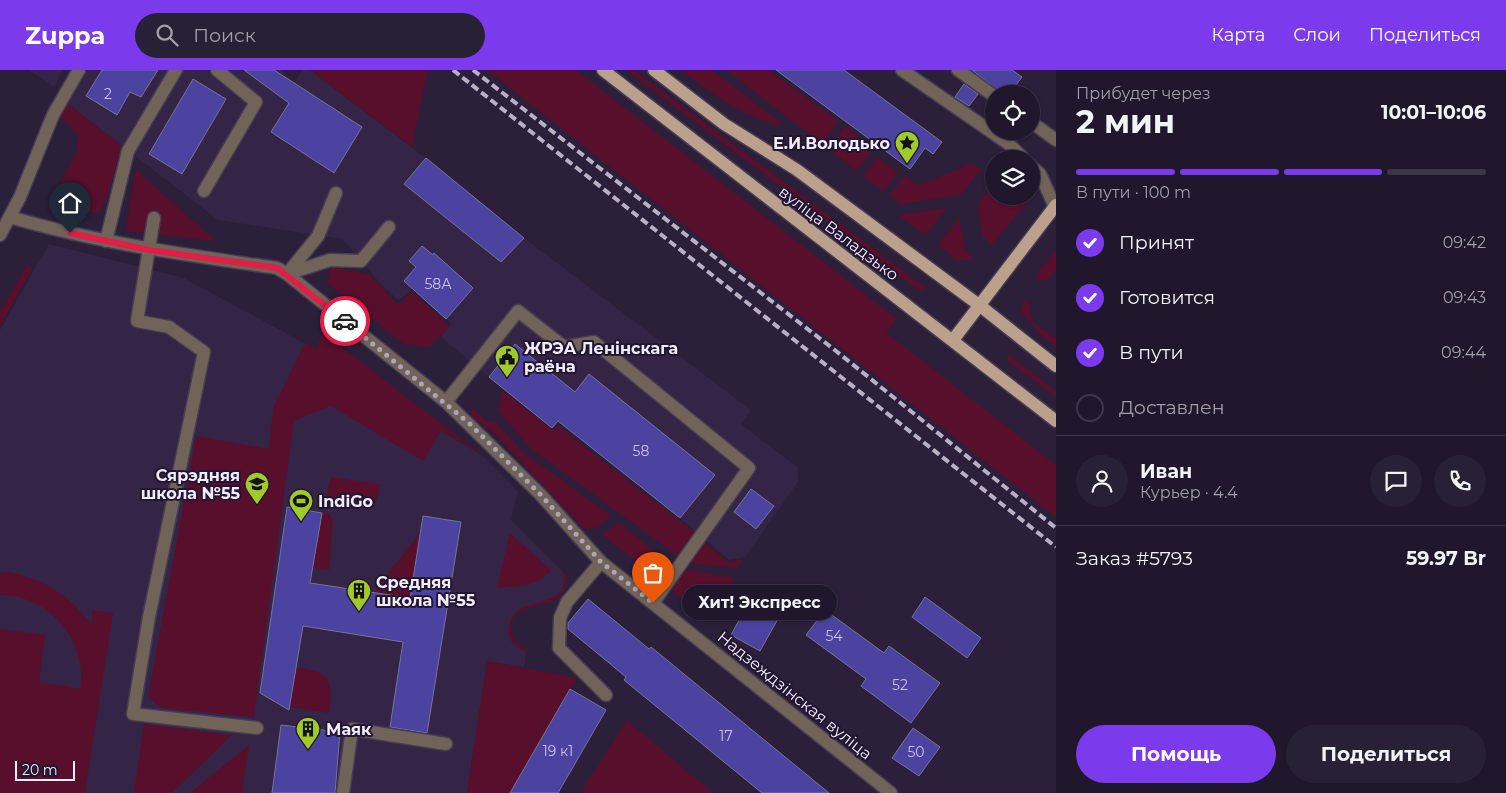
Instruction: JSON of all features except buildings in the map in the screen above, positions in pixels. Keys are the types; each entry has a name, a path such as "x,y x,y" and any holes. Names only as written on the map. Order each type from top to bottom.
{"main road":[{"name":"вуліца Валадзько","path":"603,70 796,222 953,340 1056,421"},
{"name":"вуліца Валадзько","path":"654,70 724,124 797,170 980,305 1056,366"},
{"path":"953,340 1055,206"}],"street":[{"path":"0,235 10,217 53,115 79,70"},
{"path":"106,241 128,151 176,70"},
{"path":"204,191 256,102 217,70"},
{"path":"902,70 1015,150"},
{"path":"958,70 985,90"},
{"path":"1040,128 1056,140"},
{"path":"1040,174 1055,206"},
{"path":"287,274 318,236 336,193"},
{"name":"Надзеждзінская вуліца","path":"10,217 149,250 277,268 287,274 446,402 540,494 601,562 891,793"},
{"path":"154,218 137,321 169,327 204,352 149,617 133,714 257,728"},
{"path":"287,274 330,260 361,261 389,227"},
{"path":"446,402 518,311 564,347 594,342 750,468 653,603"},
{"path":"601,562 567,602 560,618 559,648 606,695"},
{"path":"343,793 352,729 446,744"}],"shaded area":[{"path":"29,70 63,70 54,87"},
{"path":"87,70 280,70 295,82 303,70 310,70 424,157 524,238 751,410 741,424 798,468 798,482 745,557 729,560 680,518 558,421 552,428 474,365 441,337 451,323 413,289 398,300 381,284 343,239 218,220 68,104"},
{"path":"310,70 428,70 412,147"},
{"path":"487,70 576,70 897,319 886,332 1056,465 1056,517"},
{"path":"626,70 634,70 926,288 922,291 918,290"},
{"path":"681,70 712,70 780,122 779,126 727,103"},
{"path":"726,70 769,70 838,121 822,144"},
{"path":"68,104 122,146 108,194 102,208 97,213 53,211 48,208 79,147 76,145 80,136 60,116"},
{"path":"845,126 874,147 857,171 829,149"},
{"path":"877,157 898,172 883,191 863,176"},
{"path":"973,163 981,170 961,195 901,204 889,195 905,176 919,185"},
{"path":"135,169 216,241 126,231"},
{"path":"985,195 985,205 1025,205 992,245 982,235 978,203"},
{"path":"946,208 926,235 897,215"},
{"path":"959,218 965,250 975,260 956,260 938,245"},
{"name":"Сярэдняя школа №55","path":"49,244 184,278 317,350 441,431 482,455 518,491 511,520 564,573 565,581 563,590 557,595 548,601 521,608 512,617 511,641 526,652 524,667 487,662 467,793 0,793 0,330"},
{"path":"1056,249 1056,270 1047,280 1040,281 1034,278"},
{"path":"27,265 33,267 0,327 0,312"},
{"path":"331,267 369,274 398,304 412,292 450,326 429,347 404,344 327,283"},
{"path":"1024,299 1029,304 1032,322 1056,338 1056,347 1039,333 1021,312"},
{"path":"322,332 482,455 441,431 423,461 331,406 294,421 254,717 161,708 148,697 196,436 269,449 273,408 305,343 317,349"},
{"path":"1008,354 1056,391 1056,397 1008,361"},
{"path":"502,390 553,430 558,426 694,532 678,556 530,448 499,411"},
{"path":"469,405 489,423 494,420 523,452 611,516 595,529 592,527 585,530 494,433 473,418"},
{"path":"331,477 380,484 376,503 326,496"},
{"path":"322,513 329,514 333,520 329,570 313,568"},
{"path":"619,523 672,564 660,580 601,534"},
{"path":"421,531 410,598 373,593"},
{"path":"510,533 551,570 546,576 533,583 497,588"},
{"path":"704,542 729,562 744,559 736,568 687,563"},
{"path":"683,569 735,578 714,609 703,612 673,592 675,583"},
{"path":"8,572 34,579 65,596 91,624 93,610 113,613 85,793 0,793 0,629 45,635 39,682 80,689 81,671 78,654 71,638 49,612 34,603 18,597 0,595 0,573"},
{"path":"564,573 566,573 566,584 563,593 557,598 522,612 514,618 512,623 513,636 518,643 527,649 526,652 511,640 509,629 511,620 523,608 556,595 563,590"},
{"path":"487,661 577,678 510,793 467,793"},
{"path":"296,667 316,672 327,679 330,685 329,713 290,707"},
{"path":"627,720 713,793 580,793"},
{"path":"144,724 232,735 172,793 134,793"},
{"path":"249,745 242,793 190,793"}],"railway":[{"path":"453,70 1056,547"},
{"path":"473,70 836,351 1056,528"}],"way so far":[{"path":"345,321 446,402 540,494 601,562 653,603"}],"place":[{"name":"Е.И.Володько","path":"907,164"},
{"name":"ЖРЭА Ленінскага раёна","path":"507,378"},
{"name":"Сярэдняя школа №55","path":"257,505"},
{"name":"IndiGo","path":"301,522"},
{"name":"Хит! Экспресс","path":"653,603"},
{"name":"Средняя школа №55","path":"359,612"},
{"name":"Маяк","path":"308,750"}],"route":[{"path":"70,233 149,250 277,268 345,321"}]}
